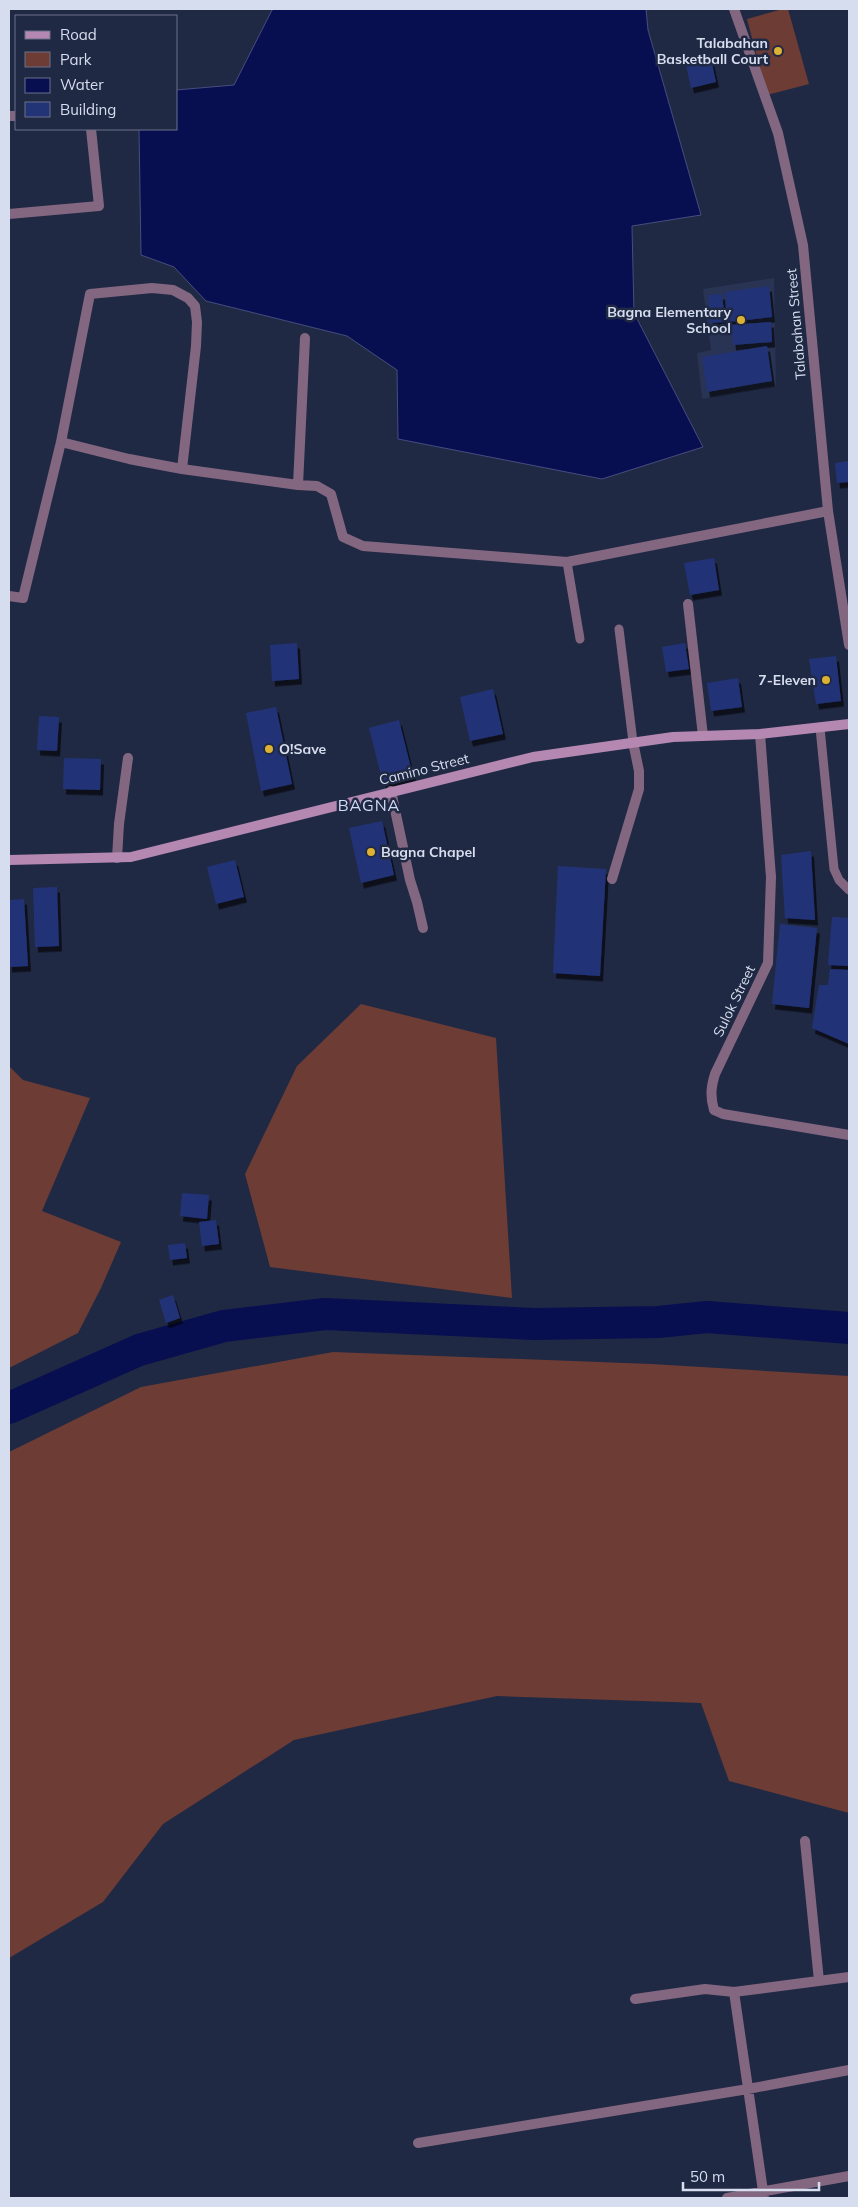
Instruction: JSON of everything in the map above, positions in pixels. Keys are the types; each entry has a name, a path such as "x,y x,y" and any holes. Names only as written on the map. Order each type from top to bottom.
{"main road":[{"name":"Camino Street","path":"9,860 131,857 533,757 633,742 703,736 760,734 849,724"}],"street":[{"name":"Talabahan Street","path":"734,9 778,133 803,245 828,511 849,645"},
{"path":"9,214 99,206 91,130"},
{"path":"9,596 23,598 61,442 90,294 152,288 173,290 188,298 195,306 197,322 196,346 182,469"},
{"path":"298,485 305,338"},
{"path":"61,442 129,459 182,469 317,486 331,494 343,536 363,546 567,562 828,511"},
{"path":"688,604 703,736"},
{"name":"Sulok Street","path":"760,734 771,877 768,963 714,1074 710,1090 712,1101 714,1110 723,1114 849,1135"},
{"path":"612,879 639,789 639,771 633,742"},
{"path":"117,858 119,824 128,758"},
{"path":"392,791 410,880 423,928"},
{"path":"805,1841 819,1981"},
{"path":"635,1999 705,1989 734,1992 849,1977"},
{"path":"734,1992 764,2195"},
{"path":"418,2143 748,2089 849,2070"},
{"path":"727,2198 764,2195 849,2176"}],"lane":[{"path":"567,562 580,638"},
{"path":"619,629 633,742"},
{"path":"820,728 834,869 839,880 849,890"}],"shaded area":[{"name":"Bagna Elementary School","path":"774,278 776,386 702,399 697,353 711,350 703,289"}],"green space":[{"name":"Talabahan Basketball Court","path":"788,9 809,84 767,95 747,19"},
{"path":"361,1004 496,1038 512,1298 270,1267 245,1174 297,1066"},
{"path":"9,1066 23,1080 90,1098 42,1211 121,1242 101,1288 78,1333 9,1368"},
{"path":"333,1352 651,1364 849,1376 849,1813 729,1781 701,1703 497,1696 294,1740 163,1824 103,1902 9,1958 9,1452 141,1387"}],"water":[{"path":"646,9 648,30 701,215 632,226 634,313 703,447 602,479 398,439 397,370 347,336 206,301 174,267 141,255 139,130 178,130 178,90 234,85 272,10"}],"building":[{"path":"710,54 716,82 691,88 685,60"},
{"path":"769,286 772,317 728,322 725,292"},
{"path":"722,294 725,322 710,323 708,295"},
{"path":"771,322 772,342 733,345 731,325"},
{"path":"767,346 772,381 707,392 702,357"},
{"path":"849,461 849,482 837,483 835,463"},
{"path":"714,558 719,590 690,595 684,563"},
{"path":"297,643 299,679 272,681 270,645"},
{"path":"685,643 689,669 666,672 662,647"},
{"name":"7-Eleven","path":"836,656 841,701 816,704 809,659"},
{"path":"738,678 742,707 711,711 707,683"},
{"path":"493,689 503,734 470,741 460,697"},
{"name":"O!Save","path":"276,707 292,784 261,791 246,713"},
{"path":"39,716 59,717 57,751 37,750"},
{"path":"399,720 413,776 383,783 369,728"},
{"path":"64,758 101,759 100,790 63,789"},
{"name":"Bagna Chapel","path":"382,821 394,875 361,883 349,828"},
{"path":"811,851 815,920 785,918 781,855"},
{"path":"235,860 244,897 216,904 207,867"},
{"path":"558,866 606,869 600,976 553,973"},
{"path":"57,887 59,946 35,947 33,888"},
{"path":"24,899 28,966 9,967 9,900"},
{"path":"832,917 849,918 849,966 828,965"},
{"path":"780,924 817,928 809,1008 772,1004"},
{"path":"830,969 849,970 849,1044 812,1028 819,985 828,985"},
{"path":"182,1193 209,1195 207,1219 180,1216"},
{"path":"216,1220 219,1244 202,1246 199,1222"},
{"path":"185,1243 187,1258 170,1260 168,1245"},
{"path":"173,1295 180,1318 166,1323 159,1300"}],"waterway":[{"path":"9,1408 139,1350 224,1326 325,1314 534,1324 658,1322 707,1317 849,1328"}],"place":[{"name":"Talabahan Basketball Court","path":"778,51"},
{"name":"Bagna Elementary School","path":"741,320"},
{"name":"7-Eleven","path":"826,680"},
{"name":"O!Save","path":"269,749"},
{"name":"Bagna Chapel","path":"371,852"}],"district":[{"name":"BAGNA","path":"369,805"}]}
